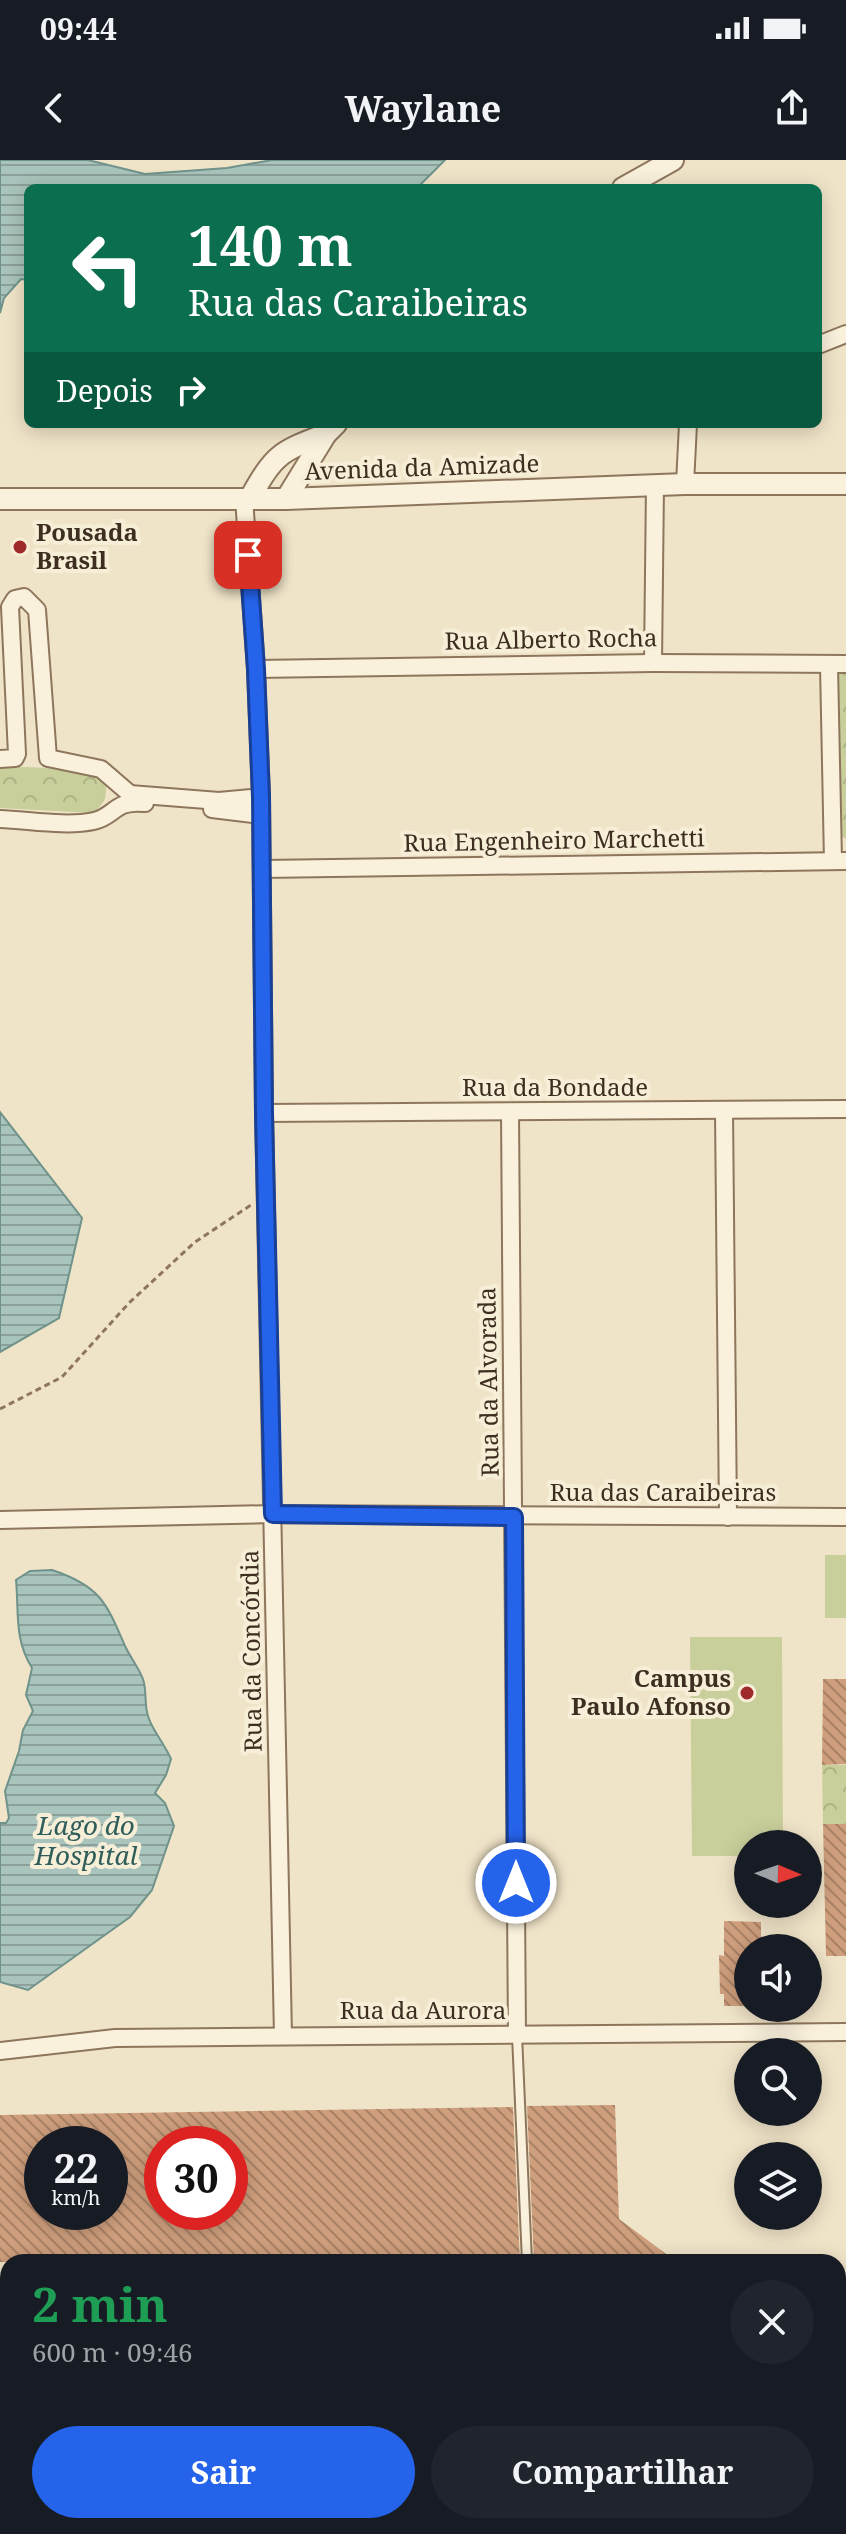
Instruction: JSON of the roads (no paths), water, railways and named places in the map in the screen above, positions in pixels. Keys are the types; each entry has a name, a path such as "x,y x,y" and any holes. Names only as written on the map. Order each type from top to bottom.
{"street":[{"path":"630,184 673,160"},
{"path":"822,343 846,334"},
{"path":"685,484 688,428"},
{"path":"247,498 270,464 283,452 331,429"},
{"path":"286,499 331,429"},
{"name":"Avenida da Amizade","path":"0,499 286,499 685,484 846,484"},
{"path":"653,663 655,485"},
{"name":"Rua da Concórdia","path":"247,498 261,797 264,1113 283,2036"},
{"path":"0,759 15,758 17,754 10,607 15,599 24,597 37,610 48,758 101,769 130,794 219,801 261,797"},
{"name":"Rua Alberto Rocha","path":"256,669 653,663 846,664"},
{"path":"829,665 839,861"},
{"path":"0,819 80,823 98,820 118,805 134,802 260,815"},
{"name":"Rua Engenheiro Marchetti","path":"262,869 839,861"},
{"name":"Rua da Bondade","path":"264,1113 846,1109"},
{"path":"724,1111 728,1517"},
{"name":"Rua da Alvorada","path":"510,1112 517,2035"},
{"name":"Rua das Caraibeiras","path":"0,1520 273,1514 846,1517"},
{"name":"Rua da Aurora","path":"0,2051 115,2038 846,2032"}],"lane":[{"path":"517,2035 527,2254"}],"water":[{"path":"0,160 88,160 145,174 227,168 272,160 445,160 421,184 24,184 24,279 4,298 0,313"},
{"path":"0,1112 82,1218 59,1318 0,1352"},
{"name":"Lago do Hospital","path":"52,1570 81,1582 99,1598 141,1675 150,1721 171,1759 155,1793 165,1803 174,1826 152,1890 130,1917 28,1990 0,1982 0,1823 6,1823 9,1818 5,1791 23,1730 33,1711 26,1695 32,1668 20,1636 16,1580 30,1571"}],"place":[{"name":"Pousada Brasil","path":"20,547"},
{"name":"Campus Paulo Afonso","path":"747,1693"}]}
